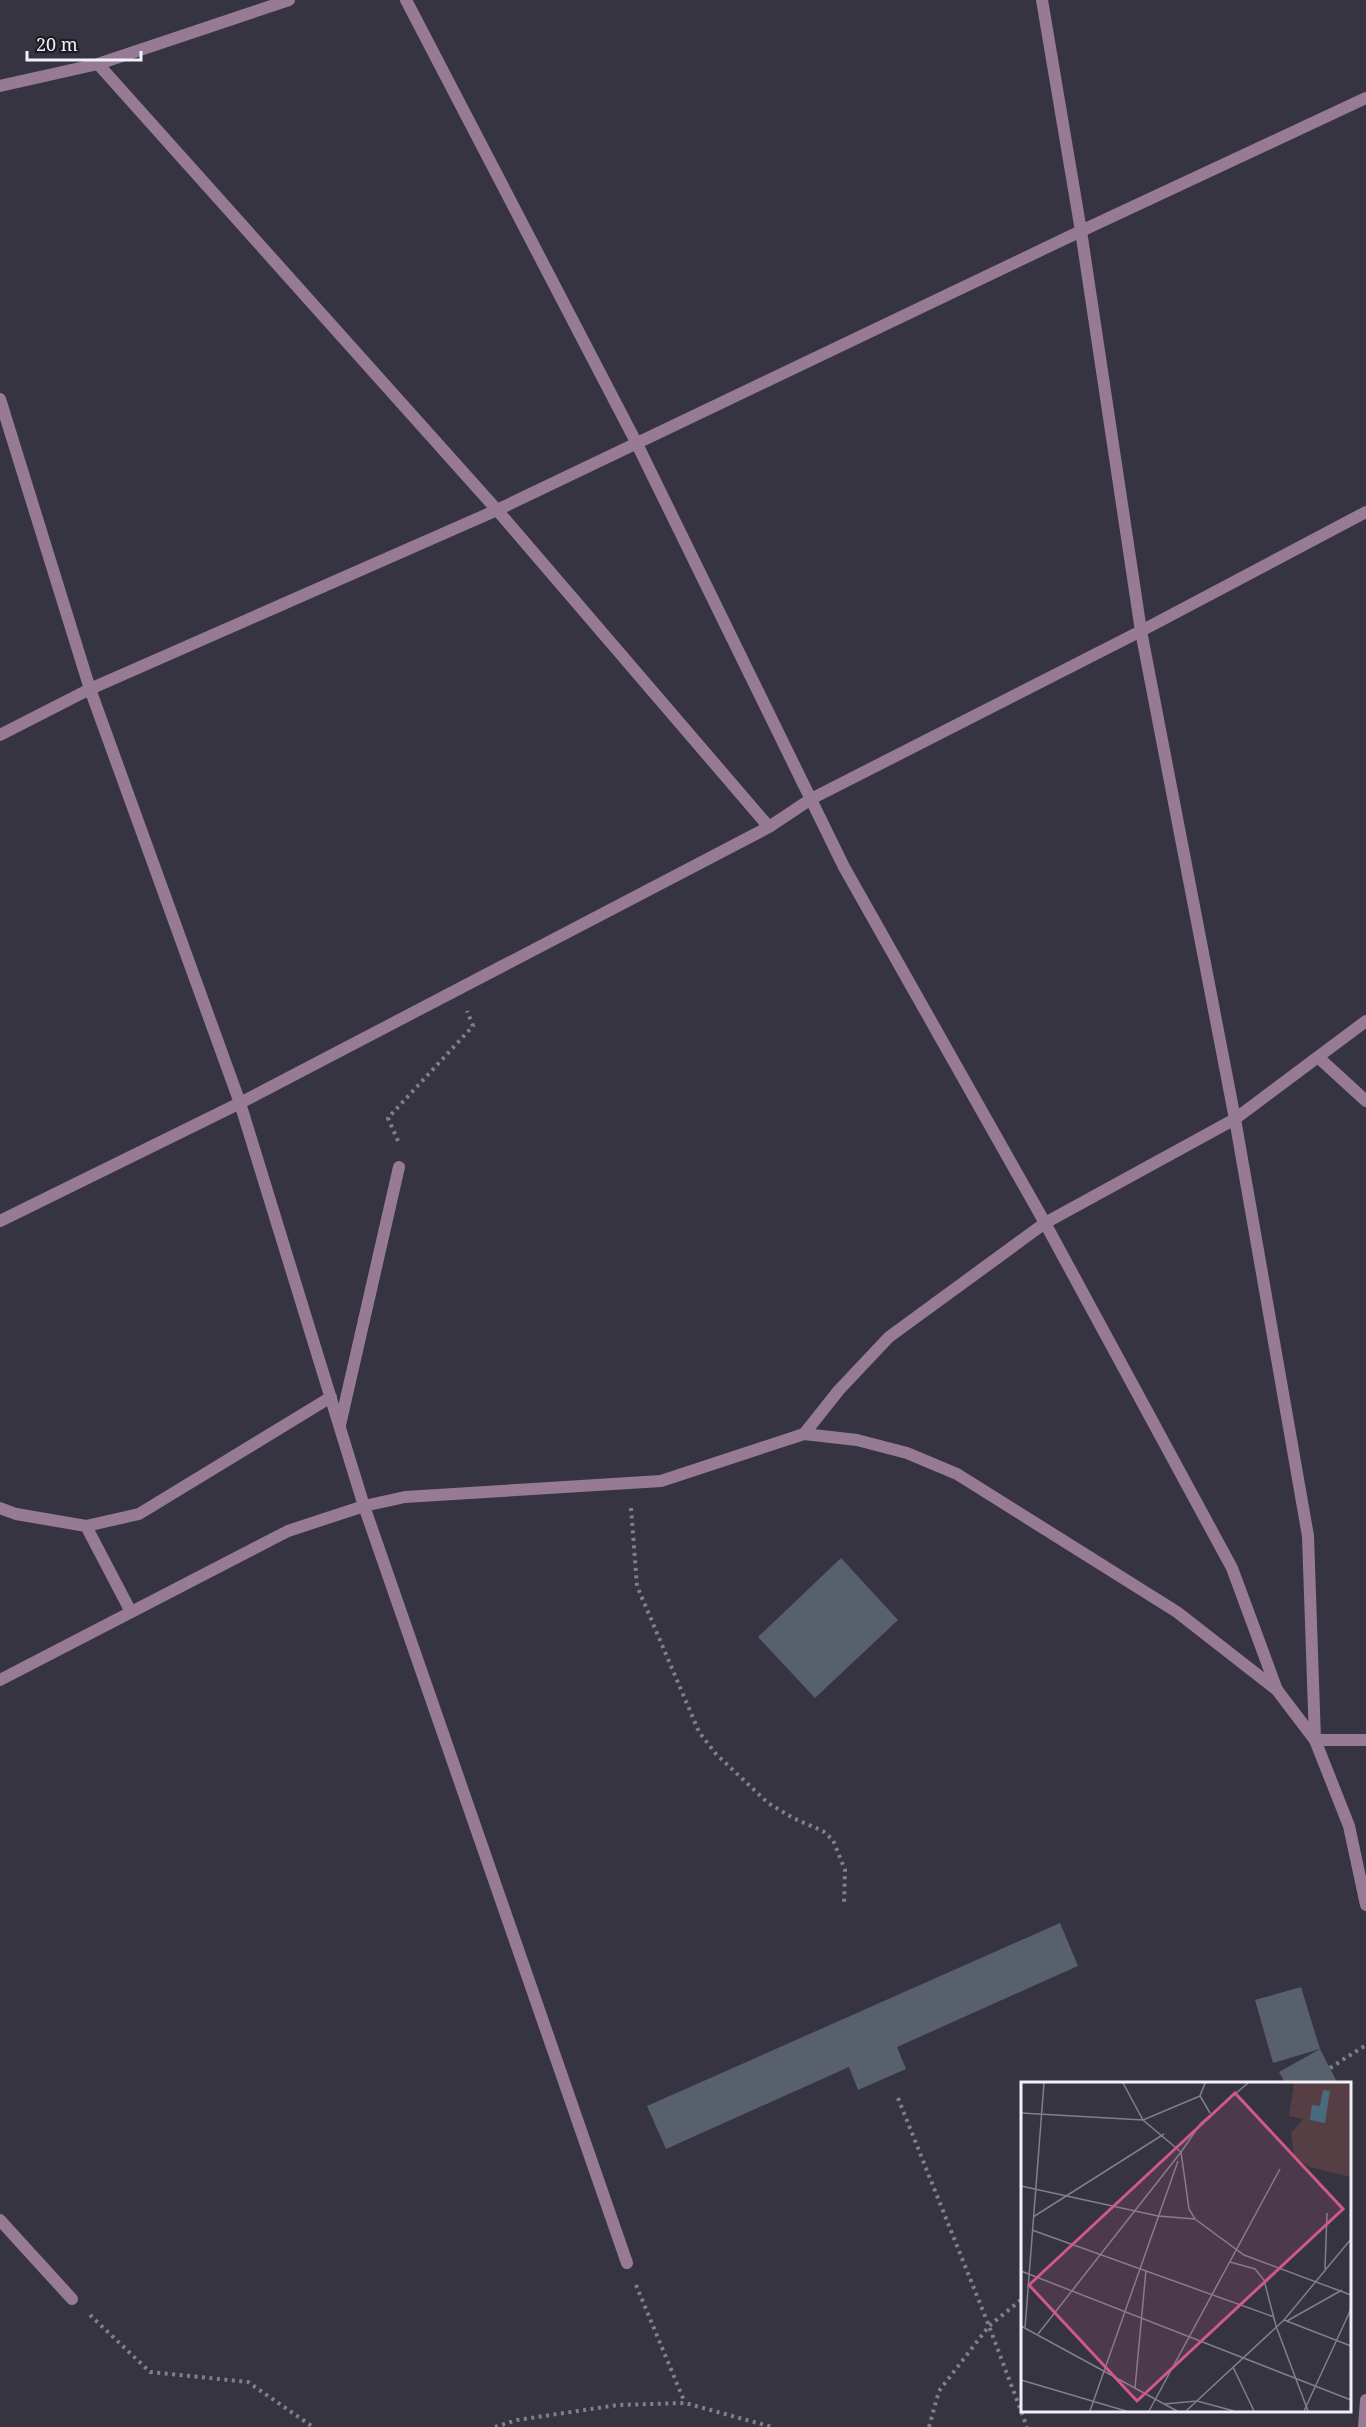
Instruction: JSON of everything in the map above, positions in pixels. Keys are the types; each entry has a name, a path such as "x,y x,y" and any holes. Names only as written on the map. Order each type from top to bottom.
{"street":[{"path":"0,86 98,64 288,0"},
{"path":"406,0 636,442 844,867 1045,1223 1232,1569 1277,1690"},
{"path":"1042,0 1081,231 1141,631 1235,1119 1308,1536 1315,1740"},
{"path":"98,64 497,510 769,827"},
{"path":"0,735 90,689 497,510 1081,231 1366,98"},
{"path":"0,399 90,689 240,1103 364,1506 627,2263"},
{"path":"0,1221 240,1103 769,827 812,799 1141,631 1366,512"},
{"path":"804,1434 839,1390 889,1337 1045,1223 1235,1119 1366,1021"},
{"path":"1319,1058 1366,1101"},
{"path":"340,1425 399,1167"},
{"path":"0,1508 16,1514 86,1526 139,1514 331,1397"},
{"path":"0,1680 288,1531 364,1506 405,1497 661,1481 804,1434 857,1440 907,1453 957,1474 1177,1612 1277,1690 1315,1740 1349,1826 1366,1905"},
{"path":"86,1526 131,1611"},
{"path":"1315,1740 1366,1740"},
{"path":"0,2220 72,2299"},
{"path":"1364,2427 1366,2400"}],"path":[{"path":"399,1167 400,1146 388,1118 473,1026 458,989"},
{"path":"629,1483 638,1586 699,1732 716,1754 768,1803 793,1818 823,1831 833,1840 845,1870 844,1904"},
{"path":"1330,2068 1366,2045"},
{"path":"898,2098 1021,2411"},
{"path":"627,2263 685,2403"},
{"path":"72,2299 150,2372 249,2382 313,2427"},
{"path":"929,2427 939,2391 989,2326 1021,2301"},
{"path":"495,2427 517,2420 618,2405 685,2403 772,2427"},
{"path":"1021,2412 1027,2427"}],"building":[{"path":"841,1558 898,1620 815,1698 758,1637"},
{"path":"1060,1923 1078,1966 897,2047 906,2069 858,2090 849,2067 666,2149 647,2106"},
{"path":"1301,1987 1320,2049 1273,2063 1255,2000"},
{"path":"1320,2049 1337,2082 1285,2082 1279,2072"}]}
